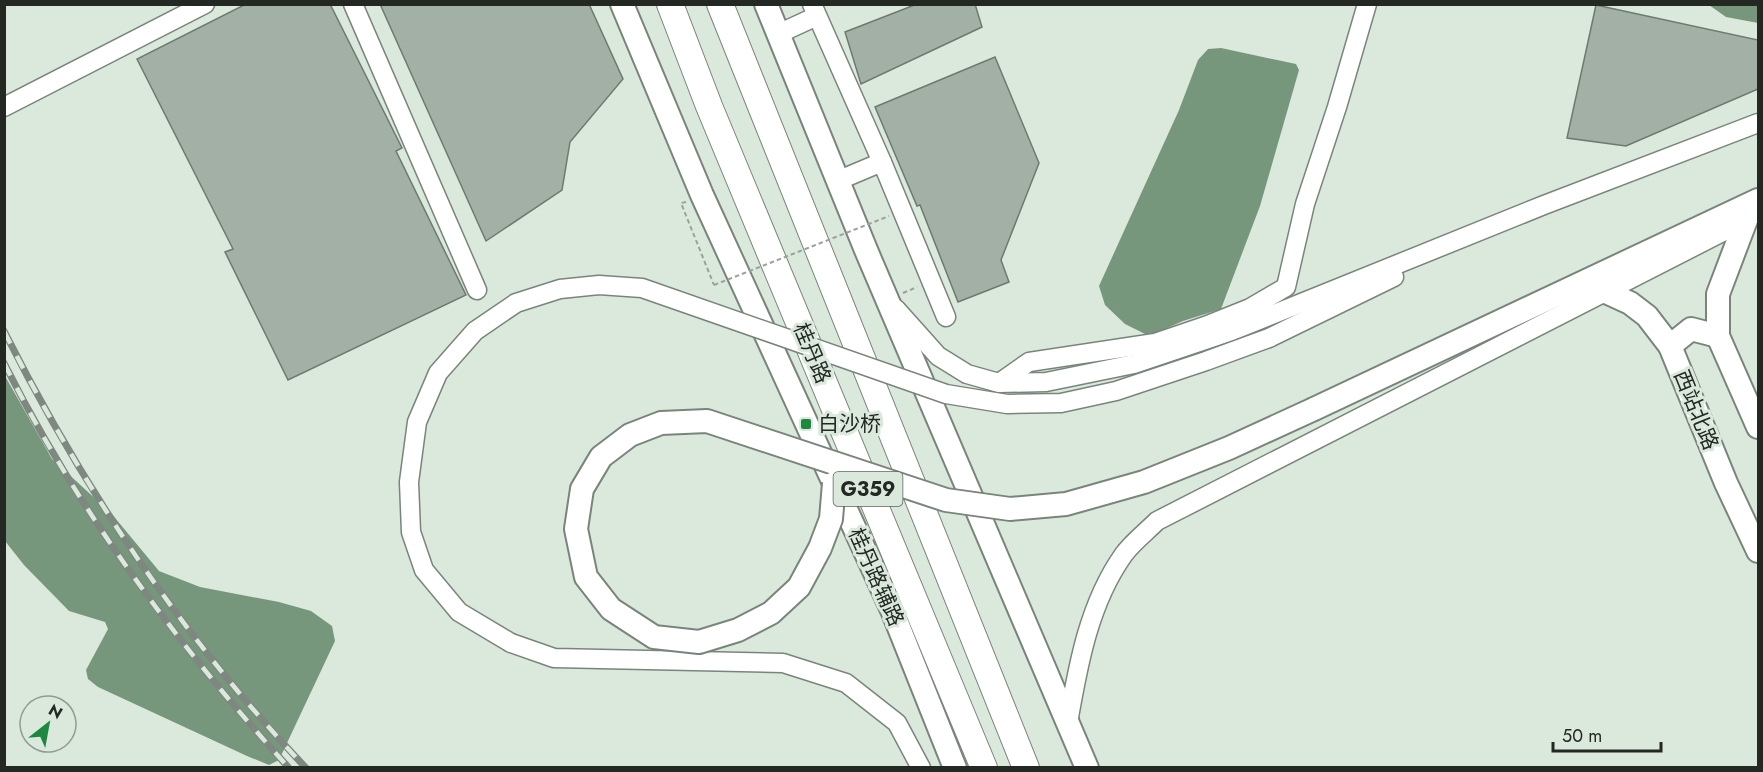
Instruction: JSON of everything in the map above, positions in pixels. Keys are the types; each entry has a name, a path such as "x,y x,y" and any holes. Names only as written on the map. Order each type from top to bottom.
{"highway":[{"name":"桂丹路","path":"670,4 708,106 984,768"},
{"name":"G359","path":"720,4 1026,768"}],"main road":[{"name":"桂丹路辅路","path":"622,4 716,226 892,610 955,768"},
{"path":"766,4 866,250 1087,768"},
{"path":"834,483 831,519 820,548 799,587 771,613 738,630 699,642 654,637 611,609 586,577 576,529 582,489 601,457 630,435 661,423 707,421 946,500 1010,508 1066,504 1144,482 1229,448 1758,200"},
{"path":"1752,215 1718,294 1718,336 1758,428"},
{"name":"西站北路","path":"1606,292 1630,303 1647,316 1670,346 1725,483 1758,551"},
{"path":"1670,346 1691,329 1718,336"}],"street":[{"path":"4,107 205,4"},
{"path":"353,4 477,290"},
{"path":"999,383 1029,362 1155,343 1250,308 1286,287 1305,204 1337,107 1367,4"},
{"path":"778,34 814,10 882,162 946,318"},
{"path":"887,299 938,357 968,375 999,383 1046,382 1134,364 1232,331 1544,205 1758,123"},
{"path":"837,180 882,162"},
{"path":"921,768 897,723 846,683 783,663 604,661 554,658 511,643 459,612 424,570 411,532 409,482 417,422 438,373 475,331 516,303 570,288 599,285 642,288 946,394 1007,404 1061,403 1116,391 1206,362 1269,338 1544,205"},
{"path":"1068,723 1079,660 1098,603 1126,552 1157,521 1752,215"}],"path":[{"path":"681,203 714,285 889,216"}],"shaded area":[{"path":"1709,5 1758,5 1758,23 1726,17"},
{"path":"1221,48 1296,64 1299,70 1260,206 1221,309 1183,321 1149,336 1125,324 1105,305 1099,286 1179,110 1198,60 1208,49"},
{"path":"5,376 52,459 111,513 159,571 200,587 279,602 311,611 332,626 335,641 279,760 269,765 247,756 98,687 88,679 86,670 108,629 105,622 69,611 24,565 5,541"}],"building":[{"path":"246,4 330,4 402,148 396,151 466,295 288,380 225,252 233,249 137,59"},
{"path":"380,4 589,4 623,79 570,142 562,190 486,241"},
{"path":"917,4 975,4 982,27 861,84 845,32"},
{"path":"1596,5 1758,40 1758,89 1626,146 1567,138"},
{"path":"995,57 1039,163 1001,260 1009,282 958,302 920,205 917,206 875,107"}],"railway":[{"path":"4,331 35,390 102,505 177,615 218,667 306,768"},
{"path":"4,363 64,472 97,524 208,674 289,768"}],"place":[{"name":"白沙桥","path":"806,424"}]}
